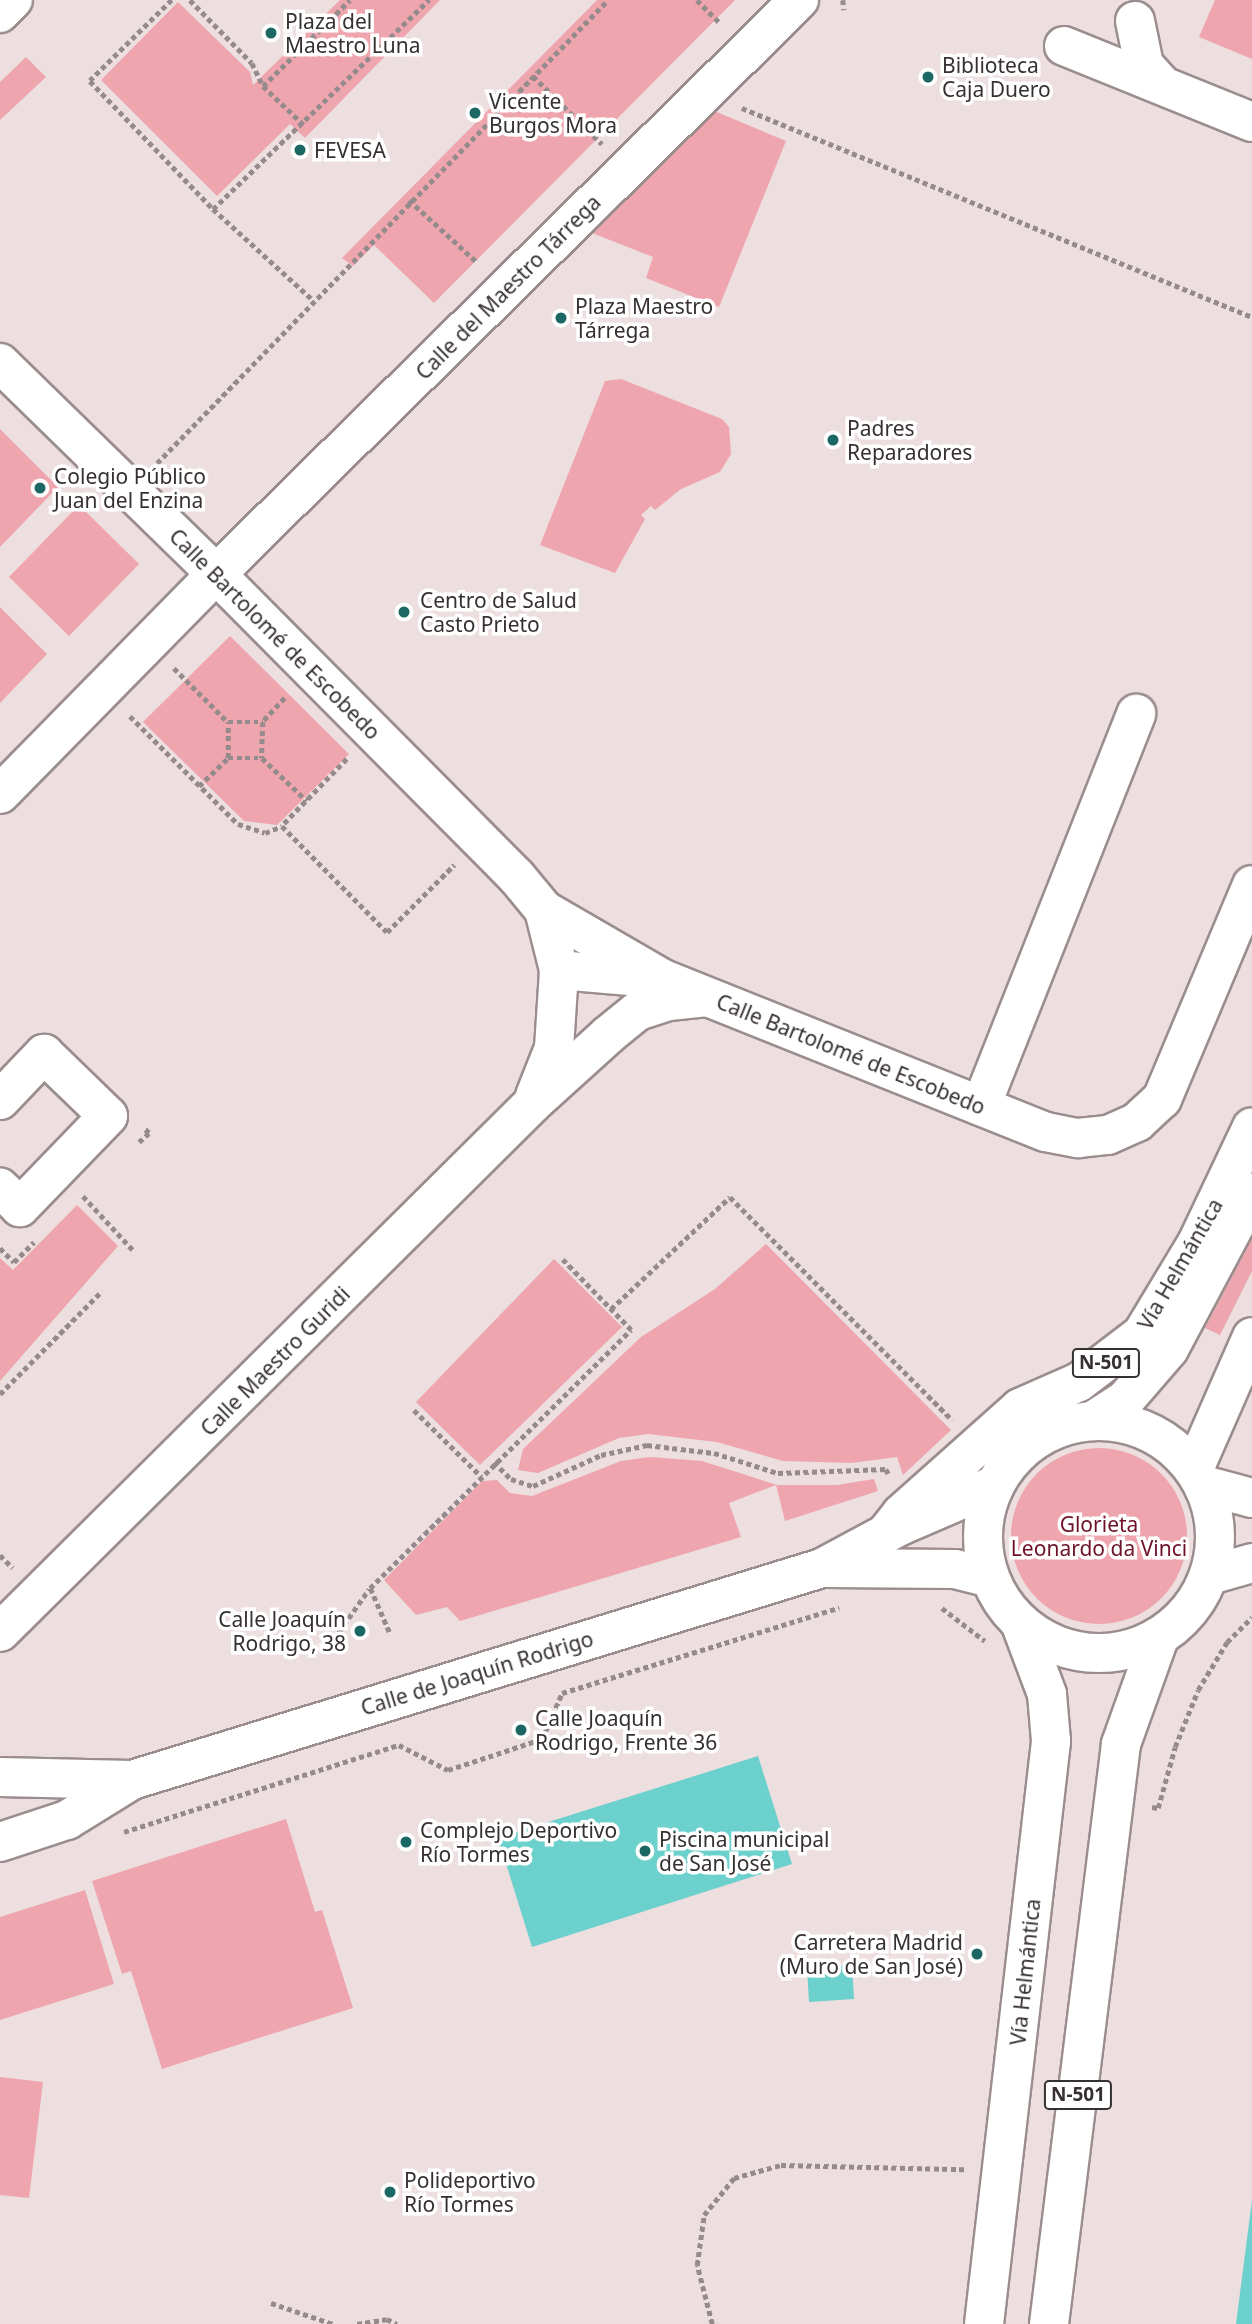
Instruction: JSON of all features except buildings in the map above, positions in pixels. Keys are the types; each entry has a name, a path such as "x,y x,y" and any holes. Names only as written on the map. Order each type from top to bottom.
{"main road":[{"path":"0,13 13,0"},
{"name":"Calle del Maestro Tárrega","path":"0,794 216,574 799,0"},
{"path":"1135,21 1144,65 1161,84"},
{"path":"1064,46 1252,122"},
{"name":"Calle Bartolomé de Escobedo","path":"0,363 216,574 516,876 544,910 663,979 1046,1132 1077,1138 1108,1135 1137,1122 1162,1099 1252,885"},
{"path":"981,1106 1136,714"},
{"name":"Calle Bartolomé de Escobedo","path":"544,910 559,970"},
{"path":"559,970 663,979"},
{"name":"Calle Maestro Guridi","path":"532,1104 554,1048 559,970"},
{"name":"Calle Maestro Guridi","path":"0,1653 9,1625 532,1104 638,1011 669,1001 709,997"},
{"path":"0,1100 44,1054 107,1116 20,1207 0,1188"},
{"name":"Vía Helmántica","path":"887,1532 901,1514 1020,1408 1079,1382 1142,1334 1197,1242 1252,1127"},
{"name":"Vía Helmántica","path":"1094,1420 1125,1400 1168,1349 1252,1193"},
{"path":"1252,1337 1199,1477 1252,1498"},
{"name":"N-501","path":"1094,1420 1123,1422 1150,1432 1174,1447 1199,1477 1216,1529 1210,1576 1190,1611 1158,1638 1131,1650 1102,1654 1073,1651 1046,1642 1021,1625 1001,1601 990,1578 983,1544 985,1514 995,1485 1012,1459 1035,1439 1063,1426 1094,1420"},
{"name":"Calle de Joaquín Rodrigo","path":"0,1842 67,1820 132,1780 822,1568 887,1532 995,1485"},
{"path":"1210,1576 1252,1563"},
{"name":"Calle de Joaquín Rodrigo","path":"822,1568 956,1569 990,1578"},
{"name":"Vía Helmántica","path":"984,2324 1004,2170 1051,1741 1047,1694 1021,1625"},
{"name":"N-501","path":"1049,2324 1121,1744 1158,1638"},
{"name":"Calle de Joaquín Rodrigo","path":"0,1777 132,1780"}],"path":[{"path":"172,0 90,81 213,209 312,299"},
{"path":"190,0 251,63 263,86 304,125"},
{"path":"263,86 350,0"},
{"path":"213,209 304,125 429,0"},
{"path":"148,472 312,299 608,0"},
{"path":"697,0 724,26"},
{"path":"843,0 844,10"},
{"path":"589,9 594,14"},
{"path":"375,55 380,60"},
{"path":"533,76 606,148"},
{"path":"731,103 1252,317"},
{"path":"459,140 464,145"},
{"path":"409,200 483,269"},
{"path":"170,664 228,722 228,758"},
{"path":"262,758 263,722 288,696"},
{"path":"124,710 238,824 265,833 282,826 357,748"},
{"path":"228,722 263,722"},
{"path":"199,786 228,758 262,758 307,802"},
{"path":"282,826 387,932 464,855"},
{"path":"83,1195 134,1251"},
{"path":"611,1309 730,1197 958,1426"},
{"path":"324,1653 370,1588 494,1462 631,1330 563,1260"},
{"path":"0,1394 101,1292"},
{"path":"414,1410 482,1477"},
{"path":"494,1462 512,1479 533,1486 601,1455 647,1446 683,1447 778,1473 886,1469 892,1480"},
{"path":"370,1588 389,1632"},
{"path":"119,1834 398,1745 448,1770 542,1739 562,1693 846,1606"},
{"path":"938,1606 960,1617 988,1644"},
{"path":"1146,1807 1158,1808 1175,1746 1198,1690 1227,1642 1252,1617"},
{"path":"712,2324 697,2265 704,2215 734,2178 781,2165 1004,2170"},
{"path":"271,2303 333,2324"},
{"path":"357,2324 387,2319 397,2324"}],"green space":[{"path":"340,0 440,0 305,138 290,124 217,196 101,80 178,2 250,72 253,85"},
{"path":"597,0 735,0 434,303 374,245 353,266 342,258"},
{"path":"1215,0 1252,0 1252,59 1199,37"},
{"path":"26,57 46,77 0,120 0,82"},
{"path":"712,110 786,141 719,307 646,278 653,257 587,231"},
{"path":"621,379 722,419 729,427 731,454 720,472 681,489 655,510 651,506 641,515 645,519 615,573 540,545 605,381"},
{"path":"0,429 58,487 0,547"},
{"path":"79,505 139,564 69,636 9,577"},
{"path":"0,607 47,654 0,703"},
{"path":"230,636 349,754 277,825 244,821 143,722"},
{"path":"77,1205 118,1246 0,1381 0,1258 13,1270"},
{"path":"1252,1239 1252,1271 1220,1335 1205,1328"},
{"path":"766,1244 951,1430 903,1475 897,1457 852,1463 783,1461 717,1442 648,1434 619,1438 538,1473 518,1470 523,1449 641,1337 715,1289"},
{"path":"554,1259 622,1327 480,1465 416,1402"},
{"name":"Glorieta Leonardo da Vinci","path":"1099,1448 1132,1455 1161,1474 1180,1503 1187,1536 1180,1569 1161,1598 1132,1617 1099,1624 1066,1617 1037,1598 1018,1569 1011,1536 1018,1503 1037,1474 1066,1455"},
{"path":"650,1457 702,1461 777,1485 837,1485 874,1479 878,1491 785,1521 776,1485 729,1503 741,1537 460,1621 447,1607 416,1615 384,1580 482,1481 497,1480 510,1493 532,1496 621,1461"},
{"path":"286,1819 315,1912 322,1910 353,2008 162,2069 131,1971 122,1974 92,1881"},
{"path":"85,1890 114,1984 0,2020 0,1917"},
{"path":"0,2077 43,2082 29,2198 0,2195"}],"water":[{"name":"Piscina municipal de San José","path":"758,1756 792,1864 532,1947 498,1838"},
{"path":"852,1965 854,1999 809,2002 807,1968"},
{"path":"1252,2200 1252,2324 1236,2324"}],"place":[{"name":"Plaza del Maestro Luna","path":"271,33"},
{"name":"Biblioteca Caja Duero","path":"928,77"},
{"name":"Vicente Burgos Mora","path":"475,113"},
{"name":"FEVESA","path":"300,150"},
{"name":"Plaza Maestro Tárrega","path":"561,318"},
{"name":"Padres Reparadores","path":"833,440"},
{"name":"Colegio Público Juan del Enzina","path":"40,488"},
{"name":"Centro de Salud Casto Prieto","path":"404,612"},
{"name":"Calle Joaquín Rodrigo, 38","path":"360,1631"},
{"name":"Calle Joaquín Rodrigo, Frente 36","path":"521,1730"},
{"name":"Complejo Deportivo Río Tormes","path":"406,1842"},
{"name":"Piscina municipal de San José","path":"645,1851"},
{"name":"Carretera Madrid (Muro de San José)","path":"977,1954"},
{"name":"Polideportivo Río Tormes","path":"390,2192"}]}
